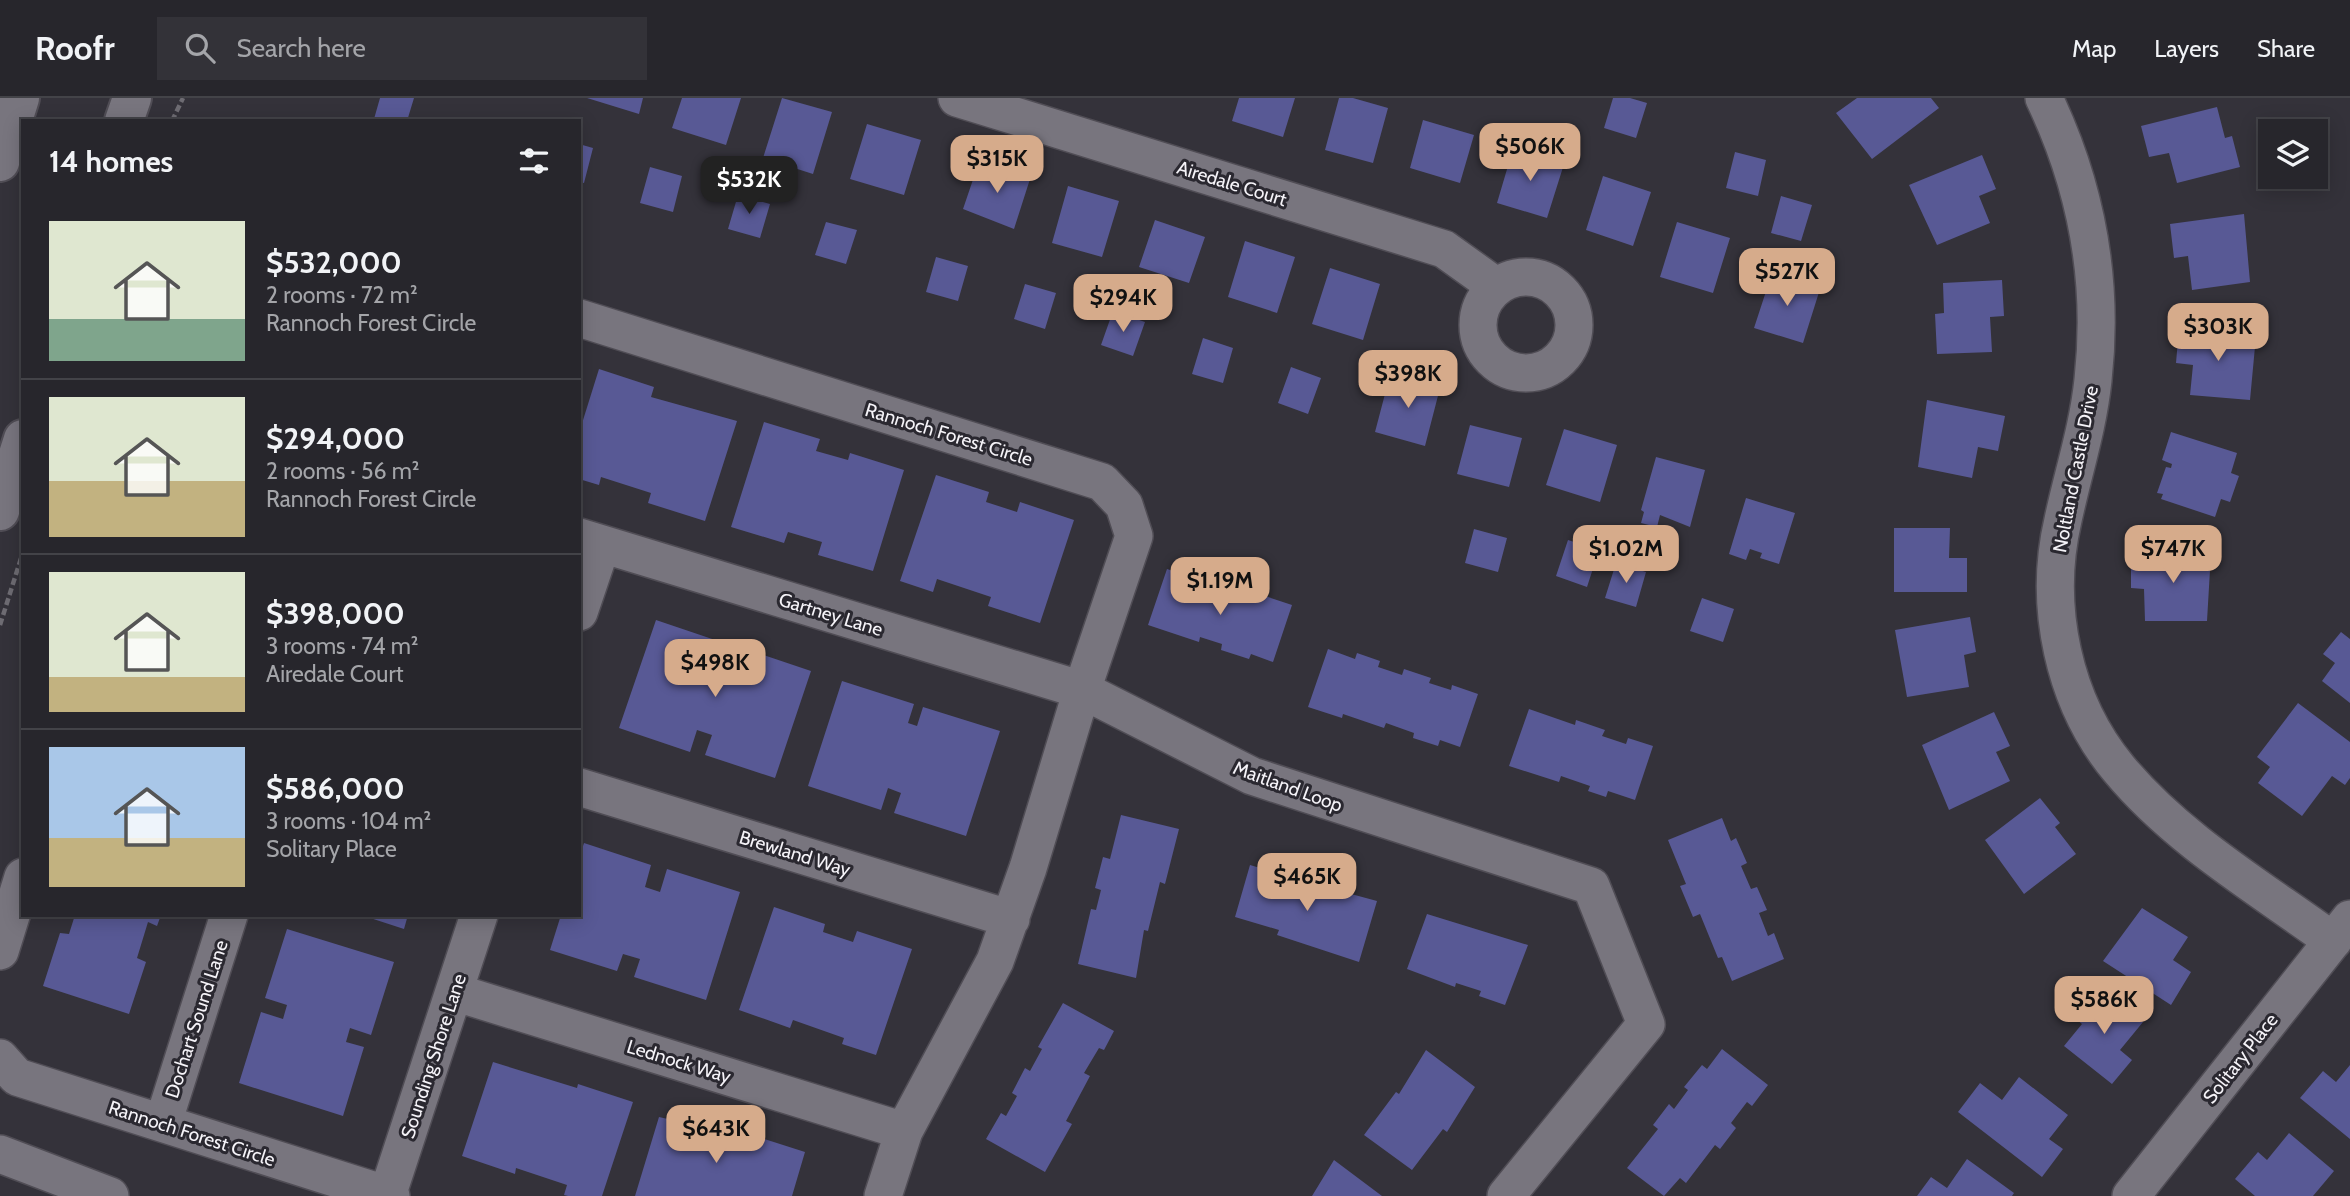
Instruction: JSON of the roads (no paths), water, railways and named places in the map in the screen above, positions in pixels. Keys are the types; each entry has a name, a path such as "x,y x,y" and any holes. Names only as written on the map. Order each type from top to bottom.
{"main road":[{"path":"0,162 20,98"},
{"path":"125,119 132,98"},
{"path":"0,511 21,445"}],"street":[{"name":"Noltland Castle Drive","path":"2044,98 2064,140 2083,201 2093,250 2097,313 2093,381 2081,451 2062,522 2055,571 2058,632 2070,681 2085,720 2111,758 2157,810 2192,840 2341,930"},
{"name":"Airedale Court","path":"972,100 1444,249 1497,287"},
{"name":"Rannoch Forest Circle","path":"581,319 1102,482 1125,505 1134,536 1082,690"},
{"name":"Gartney Lane","path":"590,540 1082,690"},
{"path":"581,599 590,540"},
{"path":"883,1196 904,1131 995,961 1011,919 1082,690"},
{"name":"Maitland Loop","path":"1082,690 1251,776 1591,886 1646,1024 1506,1196"},
{"name":"Brewland Way","path":"581,788 1011,919"},
{"path":"0,951 21,883"},
{"name":"Dochart Sound Lane","path":"163,1123 228,917"},
{"name":"Sounding Shore Lane","path":"388,1196 478,917"},
{"name":"Solitary Place","path":"2131,1196 2341,930"},
{"name":"Lednock Way","path":"454,992 904,1131"},
{"name":"Rannoch Forest Circle","path":"0,1058 17,1077 388,1196"},
{"path":"0,1154 110,1196"},
{"path":"0,1182 85,1196"}]}
